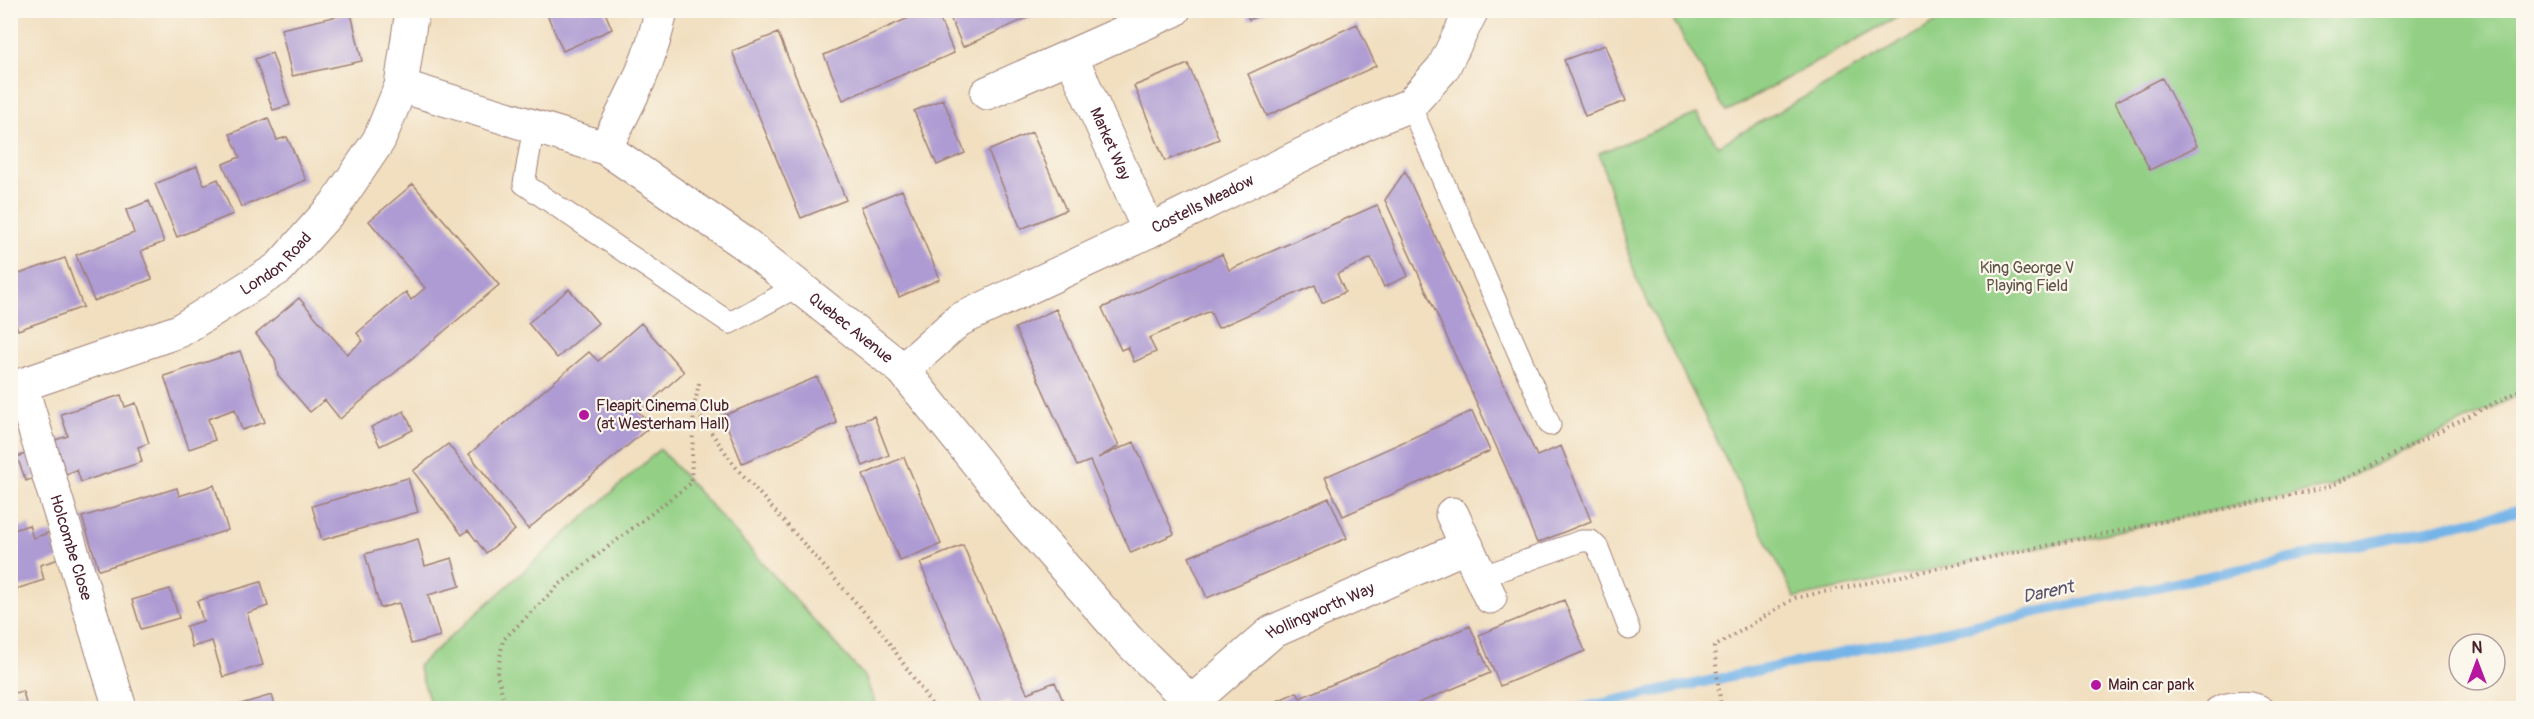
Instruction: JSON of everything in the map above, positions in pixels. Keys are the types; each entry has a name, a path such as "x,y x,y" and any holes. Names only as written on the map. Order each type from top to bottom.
{"street":[{"name":"London Road","path":"16,387 179,331 279,268 335,205 379,140 401,86 412,10"},
{"path":"605,148 642,77 657,35 661,10"},
{"path":"987,93 1174,10"},
{"name":"Costells Meadow","path":"903,370 959,320 1149,231 1366,123 1410,105 1443,68 1472,10"},
{"name":"Market Way","path":"1071,56 1149,231"},
{"name":"Quebec Avenue","path":"401,86 605,148 744,243 903,370 1024,520 1127,639 1195,705"},
{"name":"Holcombe Close","path":"16,387 120,708"},
{"path":"1452,514 1485,587"},
{"name":"Hollingworth Way","path":"1195,705 1272,632 1467,546"}],"lane":[{"path":"1410,105 1550,425"},
{"path":"534,126 524,184 730,323 798,286"},
{"path":"1485,587 1581,541 1591,541 1598,548 1629,629"},
{"path":"2216,708 2238,702 2260,705 2264,708"}],"path":[{"path":"506,708 497,674 503,640 560,584 691,483 694,407 700,379"},
{"path":"1720,708 1714,646 1795,598 2329,487 2523,388"},
{"path":"694,407 735,465 881,631 934,708"}],"green space":[{"path":"1668,11 1909,11 1726,112"},
{"name":"King George V Playing Field","path":"1956,11 2523,11 2523,393 2329,487 1795,598 1636,278 1599,153 1697,114 1718,146"},
{"path":"660,449 865,677 877,708 432,708 418,666"}],"building":[{"path":"545,10 604,10 612,29 563,51"},
{"path":"927,10 936,10 954,53 843,100 824,55"},
{"path":"947,10 1045,10 963,47"},
{"path":"1245,10 1270,10 1249,20"},
{"path":"351,13 362,61 292,76 281,29"},
{"path":"1357,24 1376,66 1267,116 1248,74"},
{"path":"778,33 846,200 801,218 732,51"},
{"path":"1605,45 1626,101 1585,116 1564,60"},
{"path":"272,53 290,105 273,110 255,59"},
{"path":"1188,64 1219,139 1165,161 1134,86"},
{"path":"2162,78 2197,146 2150,170 2115,102"},
{"path":"943,99 965,153 937,165 914,111"},
{"path":"268,118 277,140 287,137 306,180 241,207 223,164 240,157 230,134"},
{"path":"1032,132 1066,210 1021,229 988,151"},
{"path":"197,166 204,185 218,179 233,214 177,237 155,184"},
{"path":"1405,171 1537,456 1561,446 1591,521 1537,543 1506,468 1385,200"},
{"path":"413,184 499,285 340,419 325,400 310,412 278,375 275,359 256,334 299,298 347,354 363,341 357,333 406,292 411,300 425,288 369,221"},
{"path":"902,190 940,279 899,297 861,207"},
{"path":"149,201 164,242 141,251 152,279 94,301 76,255 134,233 126,210"},
{"path":"1377,205 1408,276 1384,287 1371,258 1337,274 1345,292 1322,303 1315,285 1218,328 1210,311 1149,338 1156,352 1134,362 1128,347 1121,350 1102,308 1222,254 1229,270"},
{"path":"65,258 83,307 18,330 10,308 10,277"},
{"path":"569,289 598,323 557,358 528,323"},
{"path":"1056,309 1119,446 1098,458 1134,442 1174,534 1131,553 1090,461 1077,466 1015,328"},
{"path":"641,323 684,372 639,412 651,426 528,529 469,454 589,352 598,361"},
{"path":"240,351 265,422 242,430 235,409 208,419 215,440 189,449 164,376"},
{"path":"817,377 837,423 742,463 723,416"},
{"path":"121,395 125,407 136,403 149,443 138,447 142,462 81,482 77,470 66,474 55,440 68,436 61,414"},
{"path":"404,411 413,430 380,446 371,427"},
{"path":"1472,411 1490,451 1343,516 1325,477"},
{"path":"874,416 889,455 863,466 847,427"},
{"path":"448,444 515,530 486,553 468,530 462,535 413,471"},
{"path":"28,453 36,477 26,481 17,457"},
{"path":"904,457 941,544 900,561 863,475"},
{"path":"408,478 418,512 322,540 312,506"},
{"path":"214,485 228,530 99,570 82,517 177,488 179,496"},
{"path":"1329,498 1347,538 1207,598 1189,557"},
{"path":"29,525 33,538 51,532 59,559 40,565 44,580 10,591 10,531"},
{"path":"418,539 425,566 452,558 460,586 428,595 440,636 411,644 399,603 380,608 365,554"},
{"path":"963,545 1027,693 1055,682 1066,708 1013,708 1010,700 992,708 982,708 920,563"},
{"path":"261,582 268,606 247,613 263,665 223,677 212,641 192,647 186,626 203,621 197,601"},
{"path":"170,589 179,618 141,629 132,600"},
{"path":"1564,600 1585,651 1500,686 1479,635"},
{"path":"1470,626 1490,673 1407,708 1270,708 1268,705 1297,692 1300,698"},
{"path":"23,691 27,708 10,708 10,694"},
{"path":"272,695 276,708 227,708"}],"waterway":[{"name":"Darent","path":"1580,708 2514,512 2524,507"}],"place":[{"name":"Fleapit Cinema Club (at Westerham Hall)","path":"584,415"},
{"name":"Main car park","path":"2096,685"}]}
